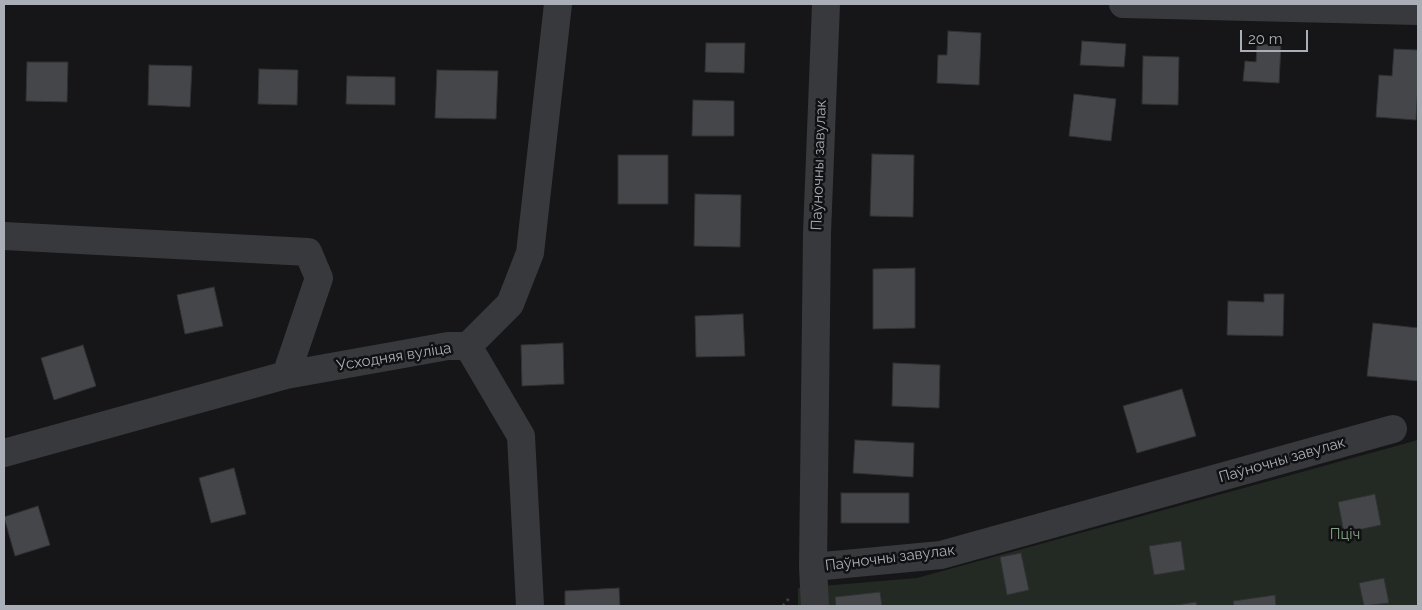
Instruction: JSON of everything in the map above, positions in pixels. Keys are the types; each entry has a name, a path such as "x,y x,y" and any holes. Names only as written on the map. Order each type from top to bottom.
{"street":[{"path":"468,346 510,304 530,253 558,4"},
{"name":"Паўночны завулак","path":"826,4 816,233 813,567 941,555 1394,429"},
{"path":"1123,4 1418,11"},
{"path":"4,236 308,252 318,278 286,375"},
{"name":"Усходняя вуліца","path":"4,453 286,375 448,346 468,346 521,436 530,606"},
{"path":"813,567 816,606"}],"green space":[{"name":"Пціч","path":"1418,440 1418,606 798,606 798,588 917,578"}],"building":[{"path":"948,31 981,33 979,85 937,83 938,55 947,55"},
{"path":"1082,41 1126,44 1124,67 1080,65"},
{"path":"706,43 745,43 744,73 705,72"},
{"path":"1257,44 1281,45 1279,83 1243,81 1245,61 1256,62"},
{"path":"1394,49 1418,50 1416,120 1376,117 1379,75 1392,76"},
{"path":"1143,56 1179,57 1178,105 1142,104"},
{"path":"27,62 68,62 67,102 26,101"},
{"path":"149,65 192,66 190,107 148,105"},
{"path":"259,69 298,70 297,105 258,104"},
{"path":"437,70 498,71 496,119 435,118"},
{"path":"347,76 395,77 395,105 346,104"},
{"path":"1074,94 1116,99 1111,141 1069,136"},
{"path":"693,100 734,101 734,136 692,136"},
{"path":"872,154 914,155 913,217 870,216"},
{"path":"618,155 668,155 668,204 618,204"},
{"path":"695,194 741,195 740,247 694,246"},
{"path":"915,268 915,328 873,329 873,269"},
{"path":"214,287 223,326 185,334 177,295"},
{"path":"1264,294 1284,294 1283,336 1227,335 1228,301 1264,302"},
{"path":"743,314 745,356 696,357 695,316"},
{"path":"1373,323 1418,328 1418,381 1367,376"},
{"path":"563,343 564,384 522,386 521,345"},
{"path":"83,345 96,386 54,400 41,358"},
{"path":"893,363 940,365 939,408 892,406"},
{"path":"1182,389 1196,436 1137,453 1123,406"},
{"path":"855,440 914,443 913,477 853,473"},
{"path":"234,468 246,514 211,523 199,478"},
{"path":"841,493 909,493 909,523 841,523"},
{"path":"1375,494 1381,525 1344,533 1338,502"},
{"path":"38,506 50,545 15,556 4,517"},
{"path":"1181,541 1185,570 1154,575 1149,546"},
{"path":"1021,553 1029,590 1007,595 1000,557"},
{"path":"1384,578 1389,603 1364,606 1359,583"},
{"path":"619,588 620,606 565,606 565,591"},
{"path":"880,592 882,606 836,606 835,597"},
{"path":"1275,595 1276,606 1234,606 1233,601"},
{"path":"1196,602 1197,606 1170,606"}]}
